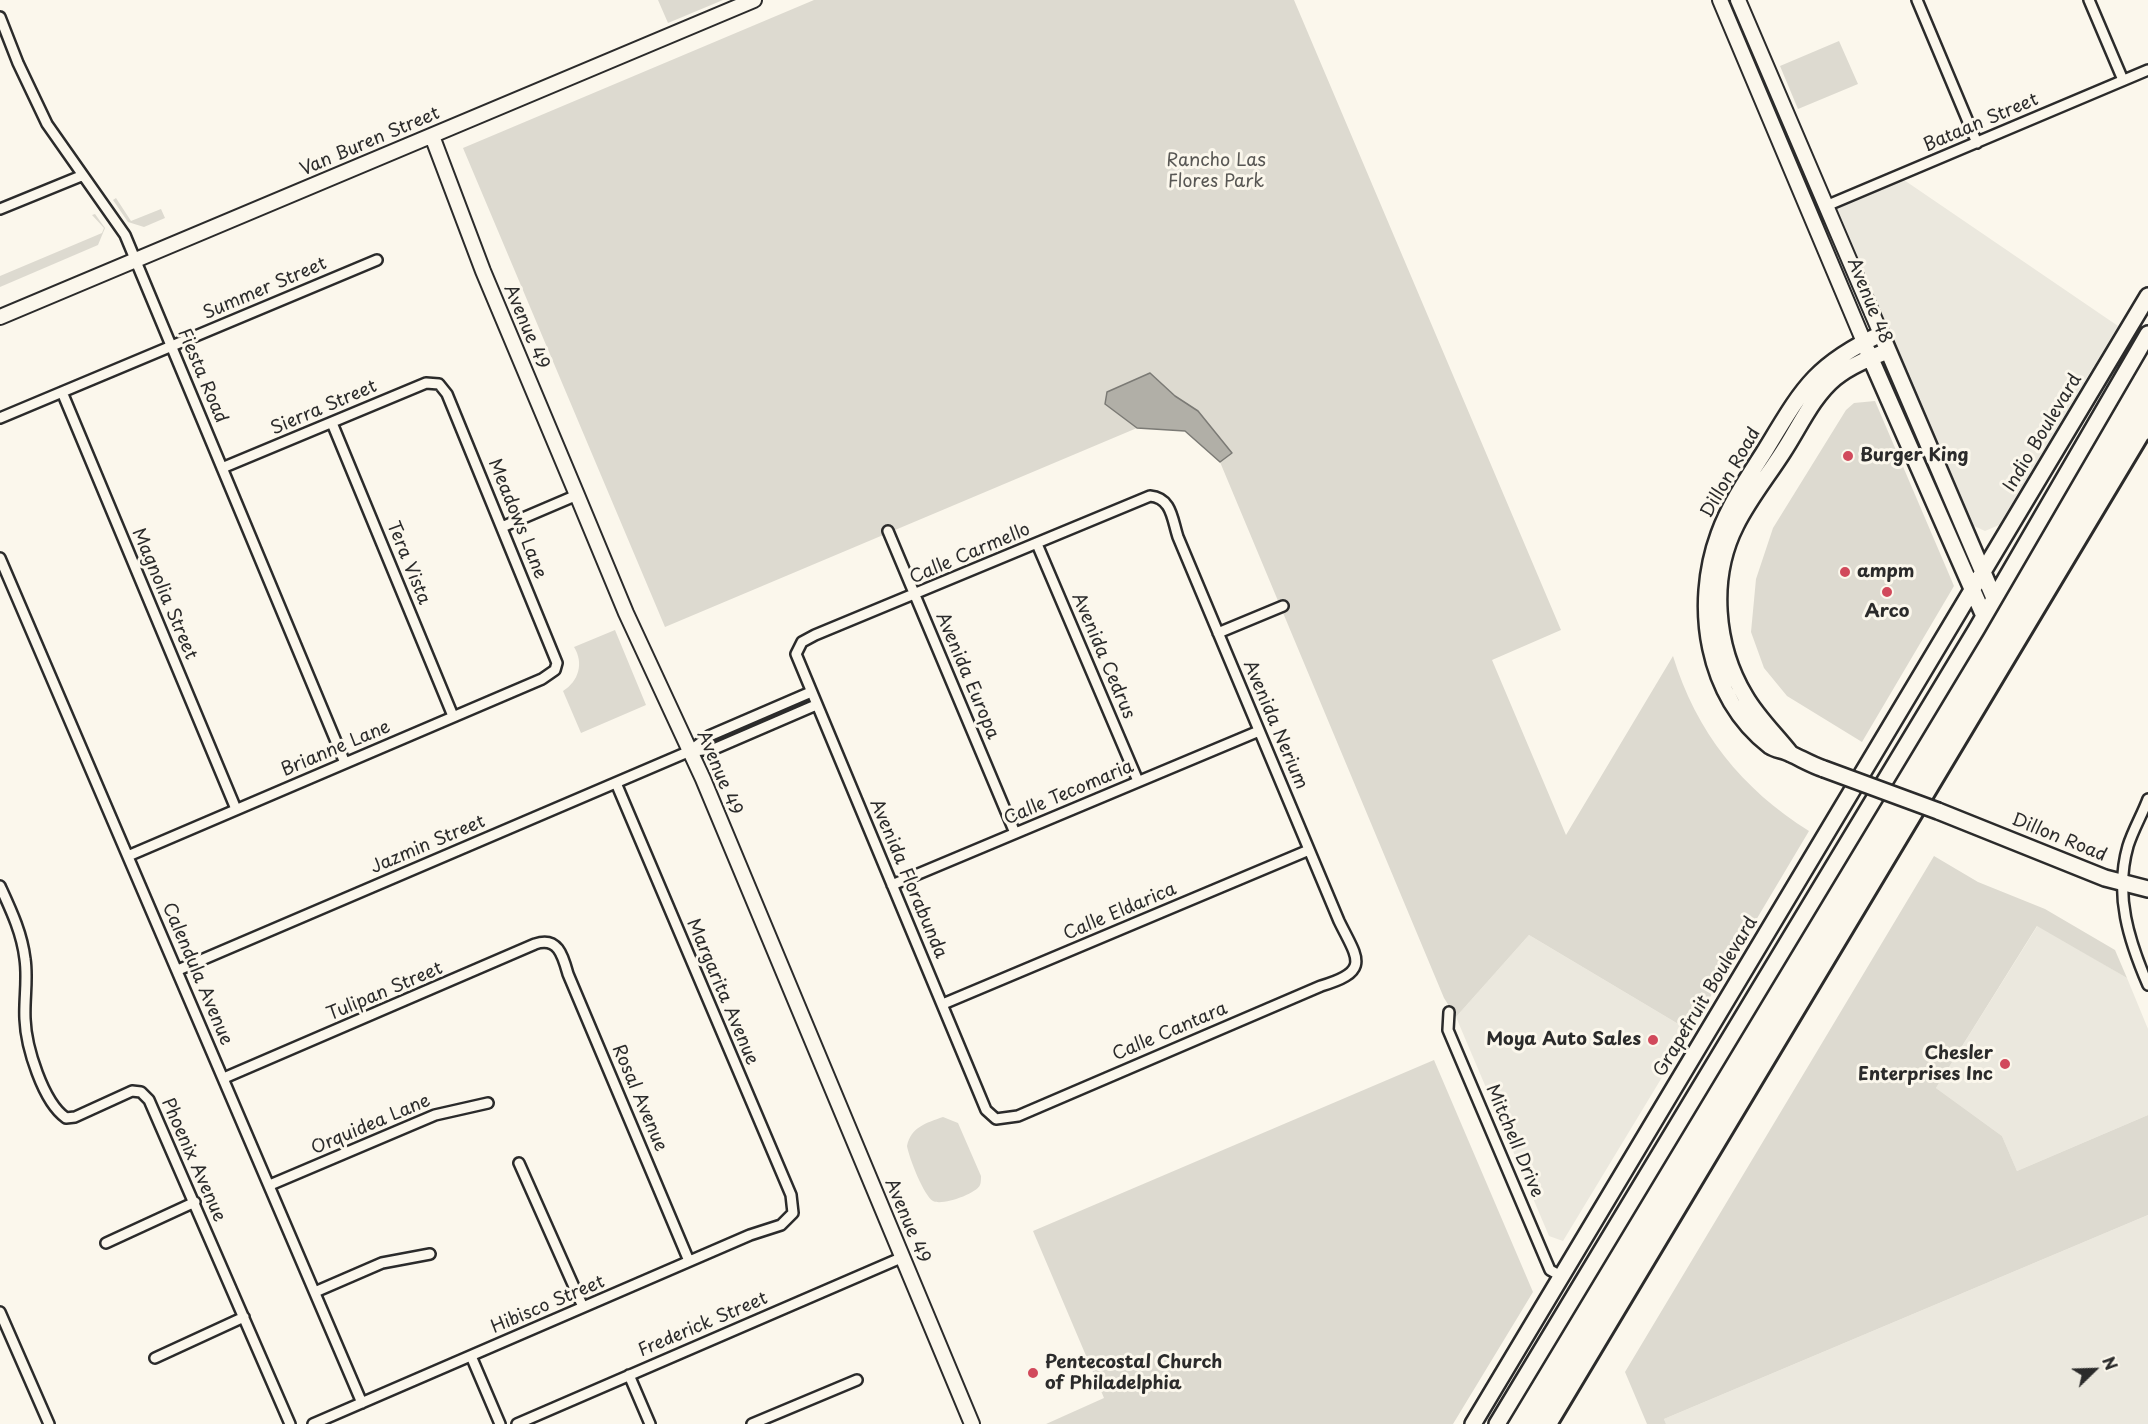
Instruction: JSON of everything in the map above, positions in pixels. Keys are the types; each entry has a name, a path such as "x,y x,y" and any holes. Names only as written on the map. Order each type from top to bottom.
{"main road":[{"name":"Indio Boulevard","path":"1973,590 2148,296"},
{"name":"Dillon Road","path":"1881,334 1830,362 1799,396 1735,499 1719,532 1709,567 1706,592 1710,648 1721,681 1742,715 1772,748 1976,826 2057,860 2148,889"},
{"name":"Avenue 48","path":"1881,334 1995,598"},
{"path":"1497,1424 1995,598 2148,334"},
{"name":"Avenue 48","path":"1864,342 1984,616"},
{"name":"Dillon Road","path":"1790,753 1746,698 1733,675 1723,644 1720,625 1722,569 1735,526 1813,405 1835,378 1888,351"},
{"name":"Grapefruit Boulevard","path":"1473,1424 1973,590"},
{"path":"1487,1424 1557,1309 1562,1294 1561,1276"}],"street":[{"name":"Van Buren Street","path":"0,317 754,0"},
{"name":"Avenue 48","path":"1720,0 1864,342"},
{"name":"Avenue 48","path":"1738,0 1881,334"},
{"path":"1917,0 1977,142"},
{"path":"2089,0 2123,80"},
{"name":"Fiesta Road","path":"0,17 42,114 81,176 125,235 345,763"},
{"name":"Bataan Street","path":"1826,206 2148,70"},
{"path":"1756,86 1773,105 1814,200 1818,205 1826,206"},
{"name":"Avenue 49","path":"432,135 483,271 627,613 690,752 972,1424"},
{"path":"0,209 81,176"},
{"name":"Summer Street","path":"0,418 377,260"},
{"name":"Sierra Street","path":"222,468 426,383 439,384"},
{"name":"Meadows Lane","path":"439,384 447,393 555,654 557,663 555,670"},
{"name":"Magnolia Street","path":"62,392 236,809"},
{"name":"Tera Vista","path":"332,423 453,716"},
{"path":"502,527 577,495"},
{"name":"Calle Carmello","path":"798,648 815,634 1037,543 1143,496 1157,496"},
{"name":"Avenida Nerium","path":"1157,496 1169,505 1178,537 1309,850 1356,954 1354,969"},
{"name":"Avenida Europa","path":"888,531 1015,833"},
{"name":"Avenida Cedrus","path":"1037,543 1138,782"},
{"name":"Calendula Avenue","path":"0,558 362,1403"},
{"path":"1218,633 1282,606"},
{"name":"Avenida Florabunda","path":"798,648 796,662 811,692 986,1110 996,1119"},
{"name":"Brianne Lane","path":"128,856 542,679 555,670"},
{"path":"690,752 709,736 811,692"},
{"path":"690,752 714,748 816,705"},
{"name":"Calle Tecomaria","path":"892,885 1259,731"},
{"name":"Jazmin Street","path":"178,970 690,752"},
{"name":"Margarita Avenue","path":"616,783 791,1195 794,1204 793,1214"},
{"path":"2148,799 2128,846 2122,882 2127,933 2148,986"},
{"name":"Calle Eldarica","path":"943,1004 1309,850"},
{"path":"0,886 10,909 0,913"},
{"name":"Phoenix Avenue","path":"10,909 21,935 26,962 24,1014 27,1040 51,1103 66,1118 75,1117 132,1091 141,1092 149,1100 290,1424"},
{"name":"Tulipan Street","path":"224,1078 535,944 544,941 558,948"},
{"name":"Rosal Avenue","path":"558,948 689,1262"},
{"name":"Calle Cantara","path":"996,1119 1003,1120 1018,1116 1321,986 1344,979 1354,969"},
{"name":"Mitchell Drive","path":"1449,1012 1448,1030 1550,1270 1561,1276"},
{"name":"Orquidea Lane","path":"270,1185 435,1115 488,1103"},
{"path":"519,1163 583,1307"},
{"path":"106,1243 195,1202"},
{"name":"Hibisco Street","path":"313,1424 583,1307 781,1225 793,1214"},
{"path":"315,1292 382,1263 430,1254"},
{"name":"Frederick Street","path":"517,1424 903,1257"},
{"path":"0,1312 3,1328 49,1424"},
{"path":"155,1358 244,1317"},
{"path":"471,1356 500,1424"},
{"path":"629,1375 650,1424"},
{"path":"752,1424 857,1380"}],"shaded area":[{"path":"1904,180 2118,326 1999,525 1985,531 1972,525 1836,209"},
{"path":"1150,373 1175,396 1198,411 1232,453 1220,462 1185,431 1137,428 1105,404 1107,392"},
{"path":"2038,925 2127,978 2148,1029 2148,1115 2017,1171 2002,1136 1936,1088"},
{"path":"1529,935 1690,1031 1563,1241 1549,1236 1456,1017"},
{"path":"2148,1215 2148,1424 1666,1424 1664,1419"}],"green space":[{"path":"658,0 723,0 668,23"},
{"name":"Rancho Las Flores Park","path":"814,0 1294,0 1561,630 1492,660 1566,835 1673,656 1695,710 1708,734 1724,756 1763,797 1809,831 1690,1031 1529,935 1456,1017 1444,998 1220,462 1231,453 1198,411 1175,396 1150,373 1137,428 665,627 463,148"},
{"path":"1839,41 1858,84 1798,109 1780,66"},
{"path":"116,198 131,221 161,209 165,218 144,227 128,222 113,200"},
{"path":"95,214 105,228 98,245 0,287 0,276 102,233 104,228 92,215"},
{"path":"1875,401 1954,586 1862,742 1787,696 1764,668 1751,632 1756,579 1773,528 1846,410 1854,403"},
{"path":"615,630 646,705 581,733 563,691 573,682 578,671 579,659 574,647"},
{"path":"1934,856 1978,882 2045,909 2115,950 2127,978 2037,926 1936,1088 2002,1136 2017,1171 2148,1115 2148,1215 1664,1419 1666,1424 1647,1424 1625,1372"},
{"path":"1434,1060 1533,1292 1453,1424 1046,1424 1104,1398 1033,1231"},
{"path":"943,1117 958,1123 981,1180 977,1188 966,1195 951,1201 937,1202 929,1198 921,1185 907,1146 916,1130"}],"railway":[{"path":"1559,1424 2148,440"}],"place":[{"name":"Burger King","path":"1848,456"},
{"name":"ampm","path":"1845,572"},
{"name":"Arco","path":"1887,592"},
{"name":"Moya Auto Sales","path":"1653,1040"},
{"name":"Chesler Enterprises Inc","path":"2005,1064"},
{"name":"Pentecostal Church of Philadelphia","path":"1033,1373"}]}
